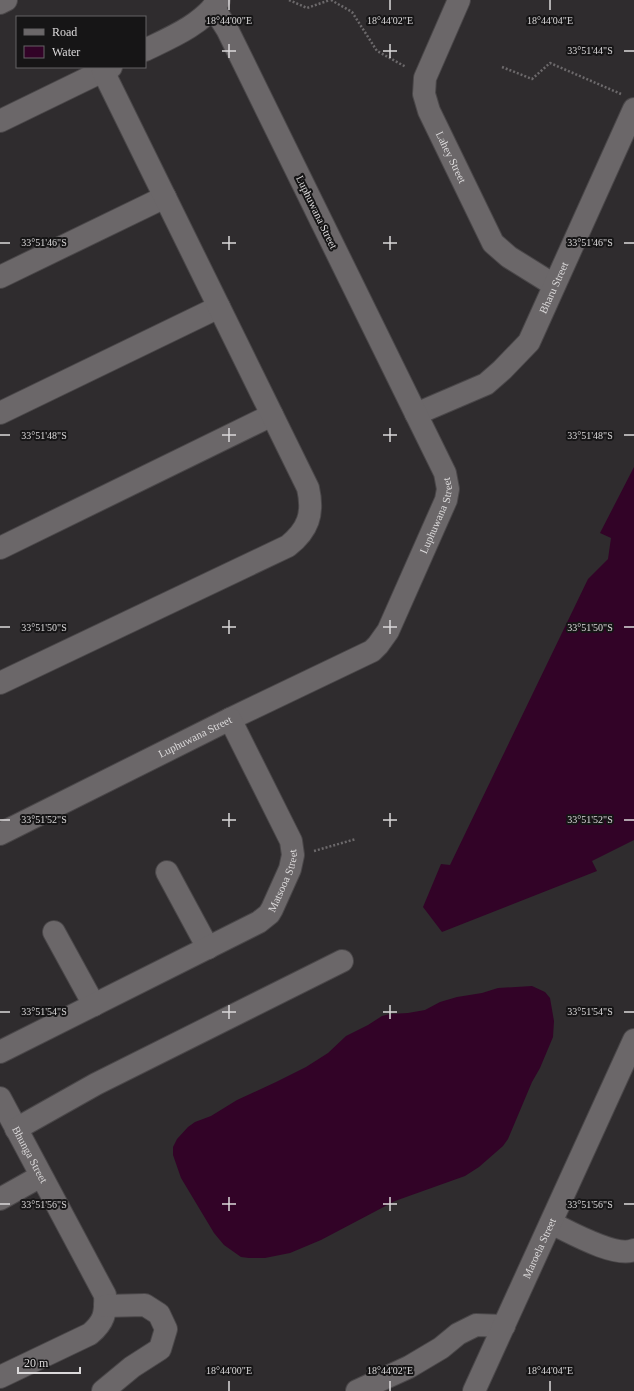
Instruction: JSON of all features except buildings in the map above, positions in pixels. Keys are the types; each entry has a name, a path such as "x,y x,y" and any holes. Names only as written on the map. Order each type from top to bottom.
{"street":[{"path":"0,3 6,0"},
{"name":"Lahey Street","path":"459,0 424,78 424,94 429,111 493,243 509,257 554,285"},
{"path":"146,49 188,28 216,4"},
{"name":"Luphuwana Street","path":"0,834 230,719 365,655 378,646 384,639 446,500 448,489 445,473 216,4"},
{"path":"0,121 107,69 165,197 308,488 311,509 309,520 304,530 297,539 288,546 0,683"},
{"name":"Bharu Street","path":"416,414 486,384 529,342 630,103"},
{"path":"0,277 165,197"},
{"path":"0,414 219,307"},
{"path":"0,548 272,415"},
{"name":"Matsooa Street","path":"0,1052 259,922 269,914 292,861 293,848 291,841 230,719"},
{"path":"167,872 208,948"},
{"path":"54,932 94,1005"},
{"path":"16,1129 96,1084 342,961"},
{"name":"Maroela Street","path":"474,1391 634,1040"},
{"name":"Bhunga Street","path":"0,1098 42,1176 105,1301"},
{"path":"0,1199 42,1176"},
{"path":"551,1223 601,1246 617,1251 634,1250"},
{"path":"0,1377 90,1334 100,1326 105,1301 145,1305 159,1314 166,1329 160,1349 132,1367 102,1391"},
{"path":"357,1391 409,1367 441,1348 458,1334 476,1326 504,1326"}],"path":[{"path":"289,0 307,8 331,0 352,12 377,51 424,78"},
{"path":"502,67 532,79 550,63 630,103"},
{"path":"292,861 308,853 356,839"}],"water":[{"path":"634,467 634,840 592,861 597,871 442,932 423,907 441,864 450,865 588,579 608,559 611,538 600,533"},
{"path":"532,986 545,992 550,998 554,1021 553,1037 508,1139 503,1146 479,1167 465,1176 395,1201 321,1240 290,1253 265,1258 241,1257 224,1245 214,1233 181,1178 173,1155 173,1147 177,1139 188,1127 195,1122 211,1116 237,1100 306,1067 328,1053 346,1036 382,1016 425,1010 440,1002 498,988"}]}
